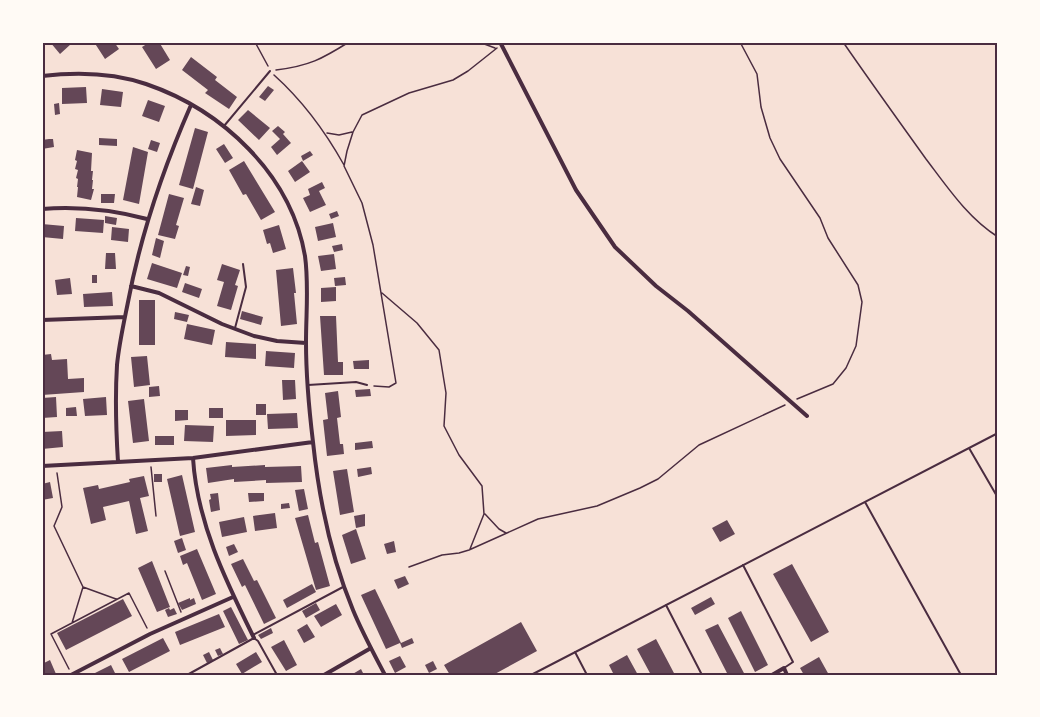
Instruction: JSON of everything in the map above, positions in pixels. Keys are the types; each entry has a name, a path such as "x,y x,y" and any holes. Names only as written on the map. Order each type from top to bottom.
{"street":[{"path":"501,44 576,190 615,247 656,286 688,311 807,416"},
{"path":"42,76 81,74 124,78 145,83 191,105 224,126 256,157 276,184 292,213 302,244 307,277 306,343 313,442 329,533 344,586 385,675"},
{"path":"118,462 117,363 131,286 147,219 191,105"},
{"path":"42,209 98,209 147,219"},
{"path":"131,286 175,299 235,330 277,341 306,343"},
{"path":"42,320 125,317"},
{"path":"42,466 193,458 313,442"},
{"path":"193,458 203,516 212,544 233,597 254,637"},
{"path":"71,675 150,634 233,597"},
{"path":"324,675 371,648"},
{"path":"772,675 784,668 787,675"}],"lane":[{"path":"224,126 270,71"},
{"path":"235,330 246,286 243,264"},
{"path":"308,385 356,382 367,385"},
{"path":"531,675 998,433"},
{"path":"969,448 998,498"},
{"path":"865,502 961,675"},
{"path":"743,566 793,662 784,668"},
{"path":"187,675 344,586"},
{"path":"666,605 702,675"},
{"path":"254,637 277,675"},
{"path":"575,652 587,675"}],"path":[{"path":"255,42 270,71 291,90 326,133 362,203 382,292 396,383 389,387 367,385"},
{"path":"270,71 300,67 322,59 350,42"},
{"path":"480,42 496,48"},
{"path":"409,567 442,555 469,550 538,519 597,506 640,488 658,479 699,445 833,384 846,368 856,346 862,302 858,285 828,238 820,218 780,159 770,138 760,106 757,74 740,42"},
{"path":"843,42 871,85 962,207 998,237"},
{"path":"344,166 353,132 362,115 409,93 453,80 501,44"},
{"path":"326,133 339,135 353,132"},
{"path":"382,292 417,322 439,350 446,393 444,426 459,455 482,486 484,514 469,550"},
{"path":"150,460 156,516"},
{"path":"56,466 62,507 54,526 83,587 72,623"},
{"path":"484,514 499,529 508,534"},
{"path":"165,571 183,619"},
{"path":"83,587 117,599"},
{"path":"71,675 51,634 117,599 129,593 150,634"}],"building":[{"path":"50,42 69,42 71,44 60,54"},
{"path":"94,42 114,42 119,49 105,59"},
{"path":"150,42 159,42 170,60 156,69 142,47"},
{"path":"191,57 217,77 215,80 237,97 229,109 205,93 208,90 182,70"},
{"path":"268,86 274,90 265,101 259,97"},
{"path":"86,87 87,103 62,104 62,88"},
{"path":"102,89 123,92 121,107 100,105"},
{"path":"148,100 165,106 159,122 142,116"},
{"path":"59,103 60,114 55,115 54,104"},
{"path":"248,110 270,128 259,140 238,120"},
{"path":"278,126 285,132 283,134 291,143 277,155 271,147 280,139 272,131"},
{"path":"195,128 208,132 193,189 179,185"},
{"path":"99,138 117,139 117,146 99,145"},
{"path":"53,139 54,147 42,149 42,140"},
{"path":"151,140 160,143 157,152 148,149"},
{"path":"224,144 233,158 225,163 216,149"},
{"path":"133,147 148,152 139,204 123,200"},
{"path":"77,150 92,153 92,189 94,189 91,200 77,197 78,170 75,169 77,161 75,160"},
{"path":"310,151 313,155 303,161 301,156"},
{"path":"244,161 275,212 261,220 229,170"},
{"path":"302,161 310,172 295,182 288,171"},
{"path":"322,182 325,188 319,191 326,205 310,212 303,198 310,195 308,189"},
{"path":"196,187 204,190 200,206 191,204"},
{"path":"101,194 115,194 114,203 101,203"},
{"path":"169,194 184,198 176,225 179,226 175,239 158,235"},
{"path":"337,211 339,216 331,219 329,214"},
{"path":"105,216 117,218 116,225 105,223"},
{"path":"76,218 104,220 103,233 75,231"},
{"path":"333,223 336,237 318,241 315,227"},
{"path":"42,224 64,226 63,239 42,237"},
{"path":"279,225 286,249 273,253 270,243 267,244 263,230"},
{"path":"112,227 129,229 128,242 111,240"},
{"path":"156,238 164,241 160,258 152,255"},
{"path":"342,244 343,250 334,252 332,246"},
{"path":"106,253 115,253 116,269 105,269"},
{"path":"334,254 336,269 321,271 318,256"},
{"path":"152,263 182,273 177,288 147,279"},
{"path":"222,264 240,270 231,310 217,306 224,282 217,280"},
{"path":"186,266 190,267 188,276 183,275"},
{"path":"293,268 297,324 281,326 276,270"},
{"path":"92,275 97,275 97,283 92,283"},
{"path":"345,277 346,285 335,286 334,278"},
{"path":"70,278 72,294 57,295 55,280"},
{"path":"185,283 202,289 199,298 182,292"},
{"path":"336,287 336,301 321,302 321,288"},
{"path":"112,292 113,306 84,307 83,294"},
{"path":"139,300 155,300 155,345 139,345"},
{"path":"242,311 263,317 261,325 240,319"},
{"path":"175,312 189,315 187,322 174,319"},
{"path":"320,316 336,316 338,362 343,362 343,375 324,375"},
{"path":"187,324 215,330 212,345 184,339"},
{"path":"226,342 256,344 256,359 225,357"},
{"path":"266,351 295,353 294,368 265,366"},
{"path":"51,354 52,360 67,359 68,379 84,378 84,392 42,395 42,355"},
{"path":"147,356 150,385 134,387 131,357"},
{"path":"369,360 369,369 354,369 353,361"},
{"path":"282,380 295,380 296,399 283,400"},
{"path":"159,386 160,396 149,397 149,387"},
{"path":"370,389 371,396 356,397 355,390"},
{"path":"338,391 341,417 337,418 340,444 343,444 344,454 327,456 323,420 328,419 325,393"},
{"path":"56,397 57,417 42,418 42,398"},
{"path":"106,397 107,415 85,416 83,399"},
{"path":"144,399 149,441 133,443 128,401"},
{"path":"256,404 266,404 266,415 256,415"},
{"path":"76,407 77,416 66,416 66,408"},
{"path":"209,408 223,408 223,418 209,418"},
{"path":"175,410 188,410 188,420 175,421"},
{"path":"297,413 298,428 268,429 267,414"},
{"path":"226,420 256,420 256,435 226,436"},
{"path":"185,425 214,426 213,442 184,441"},
{"path":"62,431 63,447 42,449 42,432"},
{"path":"155,436 174,436 174,445 155,445"},
{"path":"372,441 373,448 355,450 355,443"},
{"path":"232,465 232,467 301,466 302,482 266,483 266,480 234,482 234,479 208,483 206,468"},
{"path":"371,467 372,474 358,477 357,469"},
{"path":"347,469 354,512 340,515 333,471"},
{"path":"154,474 162,474 162,482 154,482"},
{"path":"182,475 195,532 180,536 167,479"},
{"path":"144,476 149,496 140,498 148,531 136,534 129,501 103,507 106,520 91,524 83,488 98,485 99,489 130,482 129,479"},
{"path":"50,482 53,498 42,500 42,484"},
{"path":"304,489 308,509 299,511 295,490"},
{"path":"218,493 220,510 211,512 210,494"},
{"path":"248,493 264,493 264,501 249,502"},
{"path":"289,503 290,508 281,509 281,504"},
{"path":"275,513 277,528 255,531 253,516"},
{"path":"365,514 365,526 356,528 354,516"},
{"path":"308,515 330,586 316,590 295,518"},
{"path":"244,517 247,532 222,537 219,522"},
{"path":"727,520 735,534 720,542 712,528"},
{"path":"356,529 366,559 351,564 342,535"},
{"path":"182,538 186,550 178,553 174,541"},
{"path":"394,541 396,552 387,554 384,544"},
{"path":"234,544 238,552 229,556 226,547"},
{"path":"197,549 216,594 202,600 187,563 183,565 180,556"},
{"path":"243,559 254,581 257,580 276,618 264,624 245,585 242,587 231,564"},
{"path":"152,561 170,607 157,612 138,568"},
{"path":"792,564 829,632 811,642 773,574"},
{"path":"405,576 409,584 398,589 394,580"},
{"path":"312,584 316,592 287,608 283,600"},
{"path":"375,589 401,643 412,638 414,643 402,648 400,643 386,649 361,595"},
{"path":"711,597 715,604 695,615 691,608"},
{"path":"190,598 190,600 194,598 196,604 182,610 178,603"},
{"path":"123,599 132,616 66,650 57,633"},
{"path":"316,603 320,610 306,618 302,611"},
{"path":"336,604 342,615 321,627 314,616"},
{"path":"231,607 248,640 239,644 223,611"},
{"path":"169,608 170,610 174,608 177,614 168,617 165,610"},
{"path":"741,611 768,665 755,672 728,618"},
{"path":"219,614 225,627 180,645 175,632"},
{"path":"521,622 537,651 493,675 450,675 444,665"},
{"path":"307,624 315,637 304,643 297,630"},
{"path":"718,624 745,675 728,675 705,630"},
{"path":"271,628 273,633 261,639 258,635"},
{"path":"163,638 170,651 129,672 122,659"},
{"path":"656,639 675,675 651,675 637,649"},
{"path":"284,640 297,665 286,671 271,647"},
{"path":"220,648 223,654 218,656 215,650"},
{"path":"209,652 213,660 207,663 203,655"},
{"path":"256,652 262,662 242,674 236,664"},
{"path":"627,655 638,675 614,675 609,665"},
{"path":"400,656 406,667 395,673 389,661"},
{"path":"819,657 829,675 804,675 800,668"},
{"path":"50,660 56,674 42,675 42,664"},
{"path":"433,661 437,669 429,673 425,665"},
{"path":"111,665 116,675 91,675"},
{"path":"361,669 364,675 351,675"}]}
